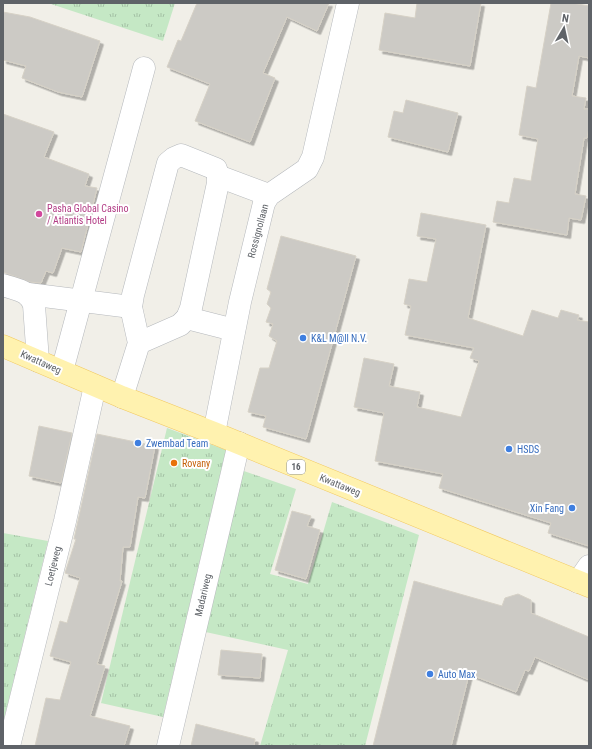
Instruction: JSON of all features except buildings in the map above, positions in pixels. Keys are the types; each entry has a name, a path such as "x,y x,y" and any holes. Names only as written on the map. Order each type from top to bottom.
{"main road":[{"name":"Kwattaweg","path":"3,346 95,386 238,444 585,578"}],"street":[{"name":"Rossignollaan","path":"214,433 234,330 264,203 269,195 307,168 313,157 348,3"},
{"path":"62,371 144,68"},
{"path":"122,397 139,343 131,307 133,295 168,163 181,155 216,169 218,176 218,184 191,308 187,318 180,325 139,343"},
{"path":"218,176 269,195"},
{"path":"3,285 28,294 131,307"},
{"path":"28,294 32,298 34,305 38,361"},
{"path":"187,318 234,330"},
{"name":"Loetjeweg","path":"9,746 64,521 95,386"},
{"name":"Madariweg","path":"168,746 238,444"}],"green space":[{"path":"48,3 175,3 163,41"},
{"path":"167,428 226,450 163,717 101,703"},
{"path":"241,470 296,489 270,574 308,584 332,502 419,535 365,746 260,746 288,650 201,631"},
{"path":"3,533 48,541 3,723"}],"place":[{"name":"Pasha Global Casino / Atlantis Hotel","path":"39,214"},
{"name":"K&L M@ll N.V.","path":"303,338"},
{"name":"Zwembad Team","path":"138,443"},
{"name":"HSDS","path":"509,449"},
{"name":"Rovany","path":"174,463"},
{"name":"Xin Fang","path":"572,508"},
{"name":"Auto Max","path":"430,674"}]}
